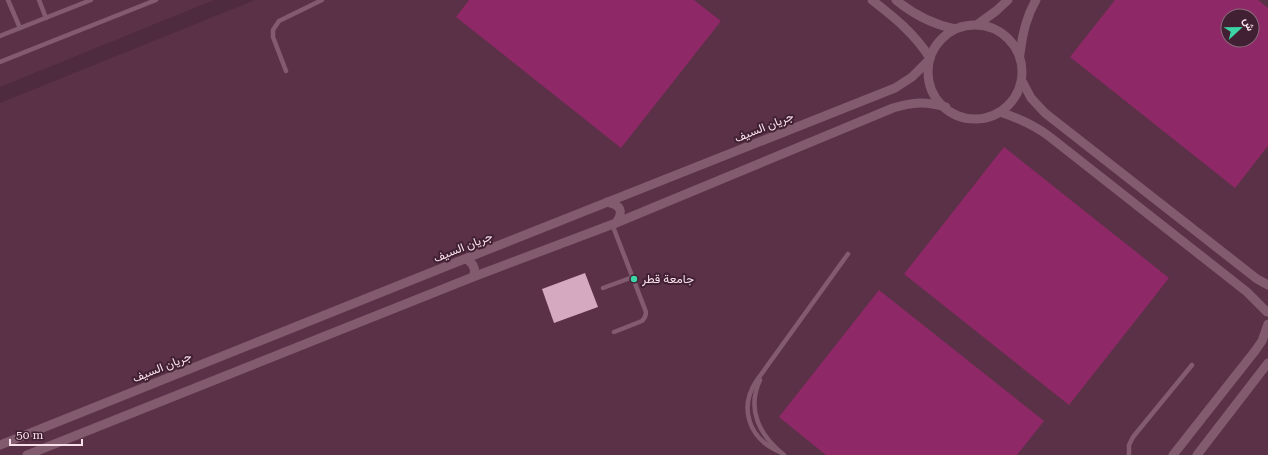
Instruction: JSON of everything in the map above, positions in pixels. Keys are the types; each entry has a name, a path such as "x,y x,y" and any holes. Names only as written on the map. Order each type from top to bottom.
{"street":[{"path":"872,0 906,27 915,37 929,59"},
{"path":"896,0 917,16 929,22 955,28"},
{"path":"978,24 996,12 1008,0"},
{"path":"1020,54 1024,28 1036,0"},
{"path":"970,24 978,24 993,28 1000,31 1012,41 1020,54 1023,67 1022,81 1012,102 1000,112 985,118 968,119 953,113 940,103 932,90 929,82 929,59 942,38 955,28 970,24"},
{"name":"جريان السيف","path":"0,445 895,88 912,77 929,59"},
{"path":"1022,81 1031,98 1045,113 1257,279 1268,285"},
{"path":"27,455 473,277 614,223 893,108 906,104 929,102 946,107"},
{"path":"1000,112 1029,123 1050,137 1247,292 1268,311 1268,324 1262,341 1173,455"},
{"path":"607,202 616,204 620,211 620,216 614,223"},
{"path":"466,259 472,263 475,268 473,277"},
{"path":"1197,455 1268,363"}],"lane":[{"path":"8,0 20,28"},
{"path":"39,0 46,18"},
{"path":"0,36 46,18 77,2 91,0"},
{"path":"0,62 156,0"},
{"path":"286,72 273,37 273,30 279,21 322,0"},
{"path":"614,223 646,312 645,318 642,321 614,332"},
{"path":"782,454 767,446 753,429 748,415 750,393 753,386 848,254"},
{"path":"603,288 633,277"},
{"path":"1129,455 1129,445 1133,436 1192,365"},
{"path":"762,374 755,399 756,417 768,440 782,454"}],"shaded area":[{"path":"0,0 214,0 0,87"},
{"name":"جامعة قطر","path":"255,0 1268,0 1268,455 0,455 0,103"},
{"path":"469,0 694,0 721,21 621,148 456,17"},
{"path":"1115,0 1258,0 1268,8 1268,146 1235,188 1070,57"},
{"path":"1004,147 1169,278 1069,405 904,274"},
{"path":"879,290 1044,421 1017,455 826,455 779,417"}],"building":[{"path":"585,273 598,307 554,323 542,289"}],"place":[{"name":"جامعة قطر","path":"634,279"}]}
